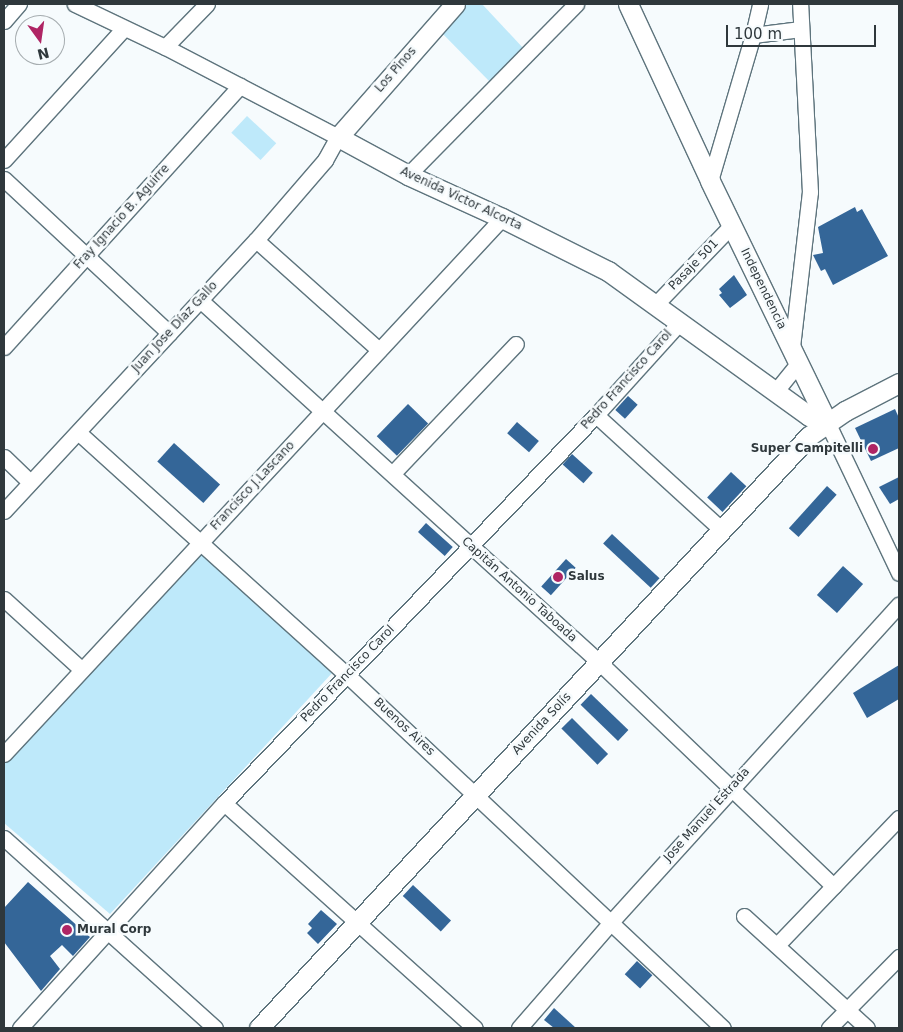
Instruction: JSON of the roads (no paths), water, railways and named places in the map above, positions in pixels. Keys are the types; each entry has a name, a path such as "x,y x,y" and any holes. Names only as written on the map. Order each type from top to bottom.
{"main road":[{"name":"Independencia","path":"628,4 710,181 828,424"},
{"name":"Los Pinos","path":"338,137 451,6"},
{"name":"Avenida Victor Alcorta","path":"338,137 408,175 502,218 608,272 809,416 828,424"},
{"name":"Avenida Solís","path":"259,1028 809,436 845,412 899,383"},
{"path":"828,424 850,419 899,394"}],"street":[{"path":"4,21 20,4"},
{"name":"Avenida Victor Alcorta","path":"75,4 165,47 338,137"},
{"path":"165,47 207,4"},
{"path":"408,175 576,4"},
{"path":"710,181 753,35 760,4"},
{"path":"775,392 795,354 797,300 810,192 800,4"},
{"path":"4,160 124,28"},
{"path":"753,35 801,29"},
{"name":"Fray Ignacio B. Aguirre","path":"4,347 240,86"},
{"name":"Juan Jose Díaz Gallo","path":"4,511 79,433 168,333 256,240 325,160 338,137"},
{"path":"4,179 168,333"},
{"name":"Francisco J.Lascano","path":"4,754 502,218"},
{"name":"Pasaje 501","path":"655,305 732,225"},
{"path":"256,240 379,350"},
{"name":"Capitán Antonio Taboada","path":"200,300 324,410 470,546 600,663 833,886"},
{"path":"770,302 786,306 797,300"},
{"name":"Pedro Francisco Carol","path":"20,1028 224,803 596,415 679,323"},
{"path":"393,473 516,344"},
{"path":"596,415 722,530"},
{"name":"Independencia","path":"828,424 899,573"},
{"name":"Buenos Aires","path":"79,433 202,542 346,674 612,921 723,1028"},
{"path":"4,457 30,482"},
{"path":"4,599 81,669"},
{"name":"Jose Manuel Estrada","path":"519,1028 612,921 899,605"},
{"path":"224,803 475,1028"},
{"path":"777,945 899,818"},
{"path":"4,838 215,1028"},
{"path":"744,916 867,1028"},
{"path":"829,1028 899,957"}],"place":[{"name":"Super Campitelli","path":"873,449"},
{"name":"Salus","path":"558,577"},
{"name":"Mural Corp","path":"67,930"}]}
